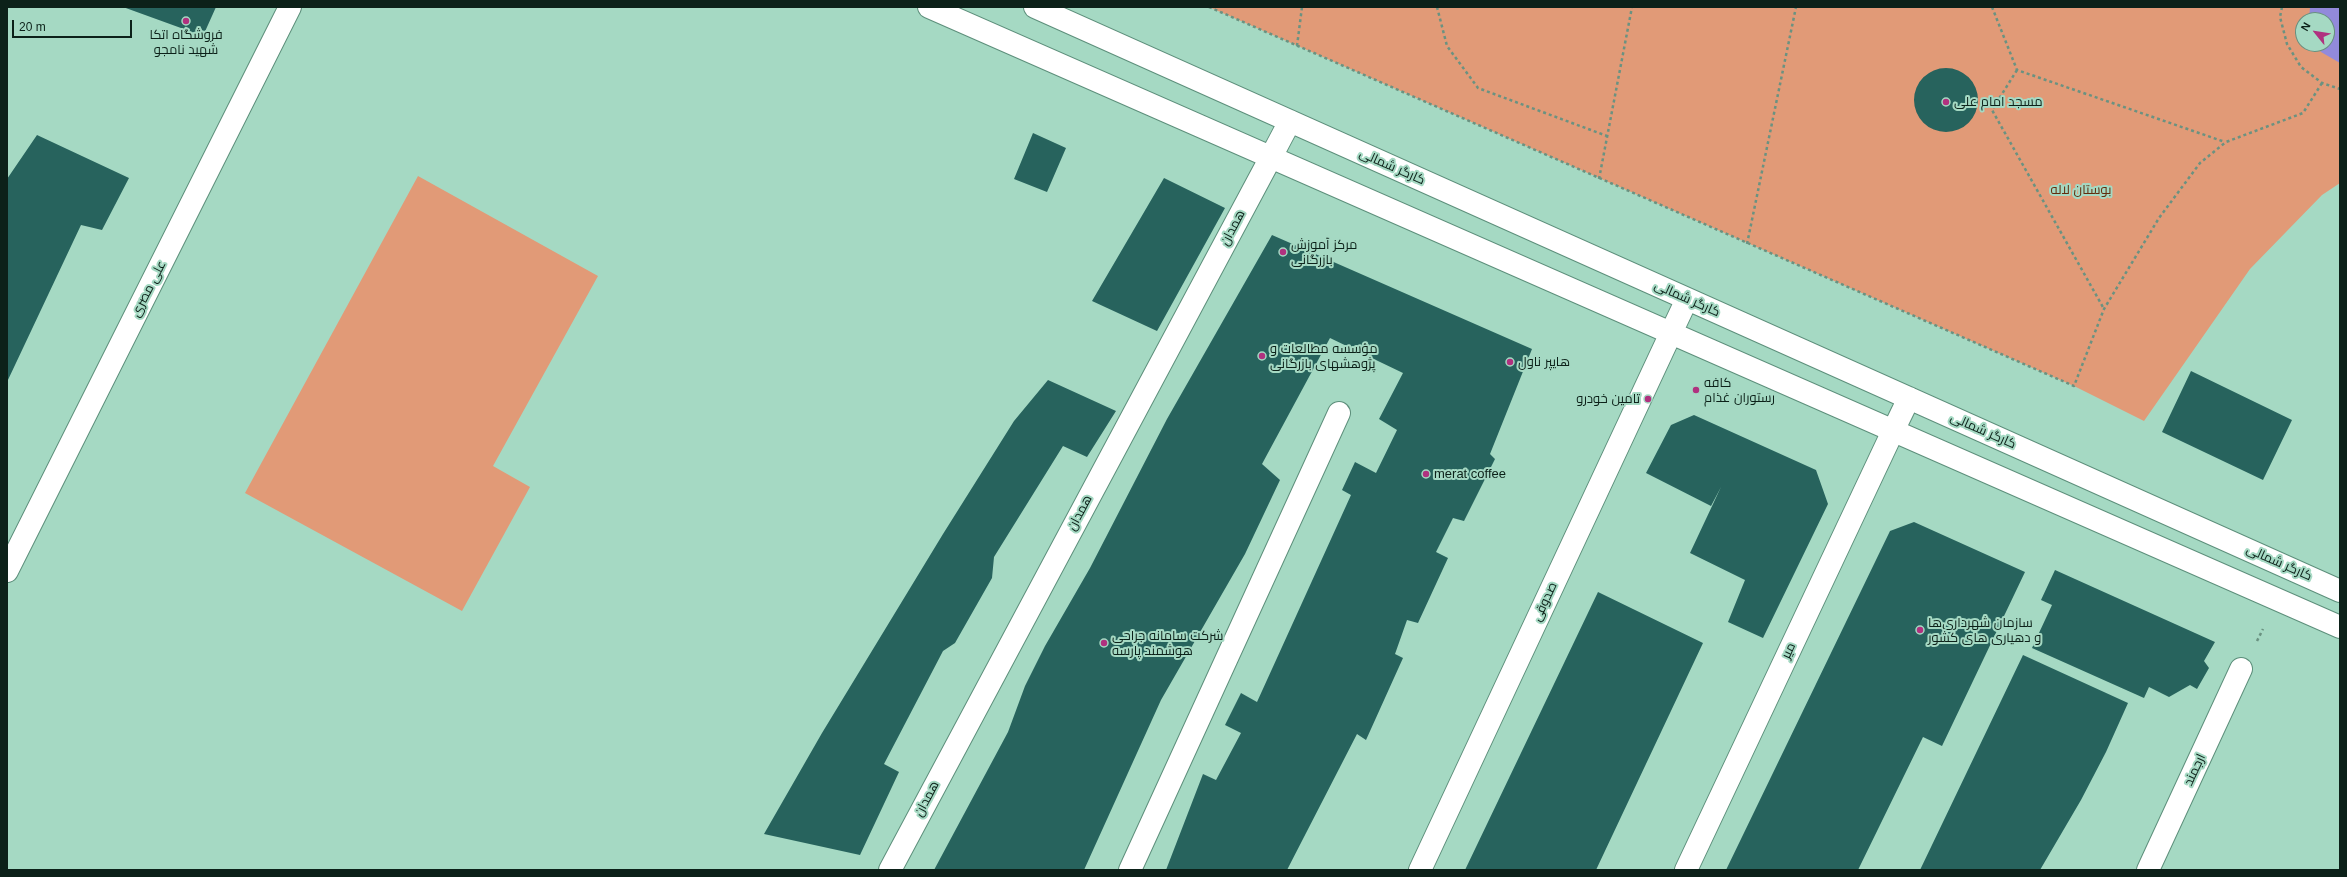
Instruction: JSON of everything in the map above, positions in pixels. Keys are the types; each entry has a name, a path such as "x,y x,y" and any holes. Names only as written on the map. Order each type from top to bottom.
{"street":[{"name":"علی مصری","path":"7,571 290,7"},
{"path":"929,7 2340,627"},
{"name":"کارگر شمالی","path":"1035,7 2340,591"},
{"name":"همدان","path":"890,870 1290,121"},
{"name":"صدوقی","path":"1420,870 1687,298"},
{"name":"میر","path":"1686,870 1909,398"},
{"path":"1130,870 1339,413"},
{"name":"ارجمند","path":"2148,870 2241,669"}],"path":[{"path":"1209,7 2074,386 2104,309 2164,212 2200,163 2226,142 2302,113 2322,83"},
{"path":"1297,46 1302,7"},
{"path":"1437,7 1446,46 1478,88 1607,136"},
{"path":"1599,179 1632,7"},
{"path":"1747,244 1796,7"},
{"path":"1992,7 2017,70 2226,142"},
{"path":"2282,7 2280,17 2287,44 2301,66 2322,83 2340,89"},
{"path":"2017,70 1992,110 2104,309"}],"green space":[{"name":"بوستان لاله","path":"1209,7 2340,7 2340,183 2322,195 2250,269 2144,421 2074,386"},
{"path":"418,176 598,276 493,466 530,487 462,611 245,493"}],"shaded area":[{"path":"2310,7 2340,7 2340,63 2321,52 2335,52 2335,12 2310,12"}],"building":[{"name":"فروشگاه اتکا شهید نامجو","path":"123,7 216,7 203,36"},
{"name":"مسجد امام علی","path":"1946,68 1964,73 1969,77 1973,82 1978,100 1973,118 1969,123 1964,127 1946,132 1928,127 1923,123 1919,118 1914,100 1919,82 1923,77 1928,73"},
{"path":"1033,133 1066,148 1047,192 1014,179"},
{"path":"37,135 129,178 102,230 81,225 7,382 7,179"},
{"path":"1164,178 1225,208 1157,331 1092,301"},
{"path":"1272,235 1532,349 1490,454 1495,459 1464,521 1453,518 1436,552 1448,558 1418,623 1407,620 1395,654 1403,658 1366,740 1357,734 1287,870 1166,870 1203,774 1216,780 1241,733 1225,725 1241,693 1257,702 1351,495 1342,490 1355,462 1376,473 1397,430 1379,419 1403,373 1330,338 1262,464 1280,480 1245,554 1161,700 1084,870 934,870 1008,732 1025,686 1045,646 1090,568 1167,419"},
{"path":"2191,371 2292,420 2263,480 2162,432"},
{"path":"1048,380 1116,411 1087,457 1063,446 994,557 992,578 955,643 943,651 884,764 899,772 860,855 764,834 822,733 943,534 1014,421"},
{"path":"1694,415 1816,470 1828,504 1763,638 1728,622 1745,580 1690,553 1721,487 1711,506 1646,473 1671,425"},
{"path":"1914,522 2025,572 1942,746 1923,737 1858,870 1726,870 1890,531"},
{"path":"2055,570 2215,642 2204,661 2209,668 2197,689 2190,685 2169,697 2149,687 2144,698 2032,648 2052,605 2041,600"},
{"path":"1598,592 1703,643 1596,870 1465,870"},
{"path":"2023,655 2128,703 2106,752 2081,800 2040,870 1920,870"}],"place":[{"name":"فروشگاه اتکا شهید نامجو","path":"186,21"},
{"name":"مسجد امام علی","path":"1946,102"},
{"name":"مرکز آموزش بازرگانی","path":"1283,252"},
{"name":"مؤسسه مطالعات و پژوهشهای بازرگانی","path":"1262,356"},
{"name":"هايپر ناول","path":"1510,362"},
{"name":"کافه رستوران غذام","path":"1696,390"},
{"name":"تامین خودرو","path":"1648,399"},
{"name":"merat coffee","path":"1426,474"},
{"name":"سازمان شهرداری‌ها و دهیاری‌ های کشور","path":"1920,630"},
{"name":"شرکت سامانه جراحی هوشمند پارسه","path":"1104,643"}]}
